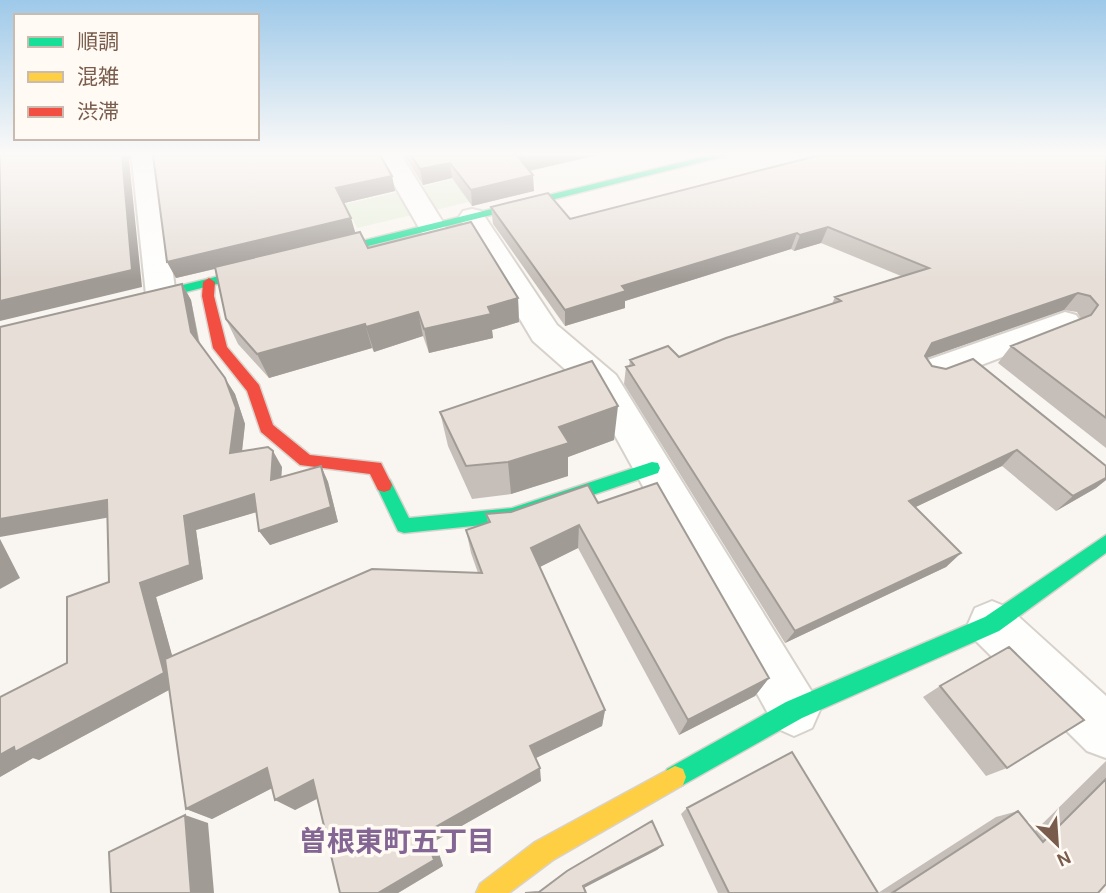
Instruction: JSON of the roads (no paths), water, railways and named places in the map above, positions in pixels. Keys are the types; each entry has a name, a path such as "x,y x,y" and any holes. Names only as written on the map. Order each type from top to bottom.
{"street":[{"path":"148,197 160,295"},
{"path":"414,197 432,227"},
{"path":"121,304 555,197"},
{"path":"471,217 545,333 604,384 794,710"},
{"path":"209,282 208,296 220,348 254,389 266,428 306,461 375,468 404,526 512,515 652,468"},
{"path":"999,386 950,365 1065,322"},
{"path":"489,893 544,851 794,710 992,624 1106,543"},
{"path":"992,624 1106,733"}],"district":[{"name":"曽根東町五丁目","path":"397,841"}]}
